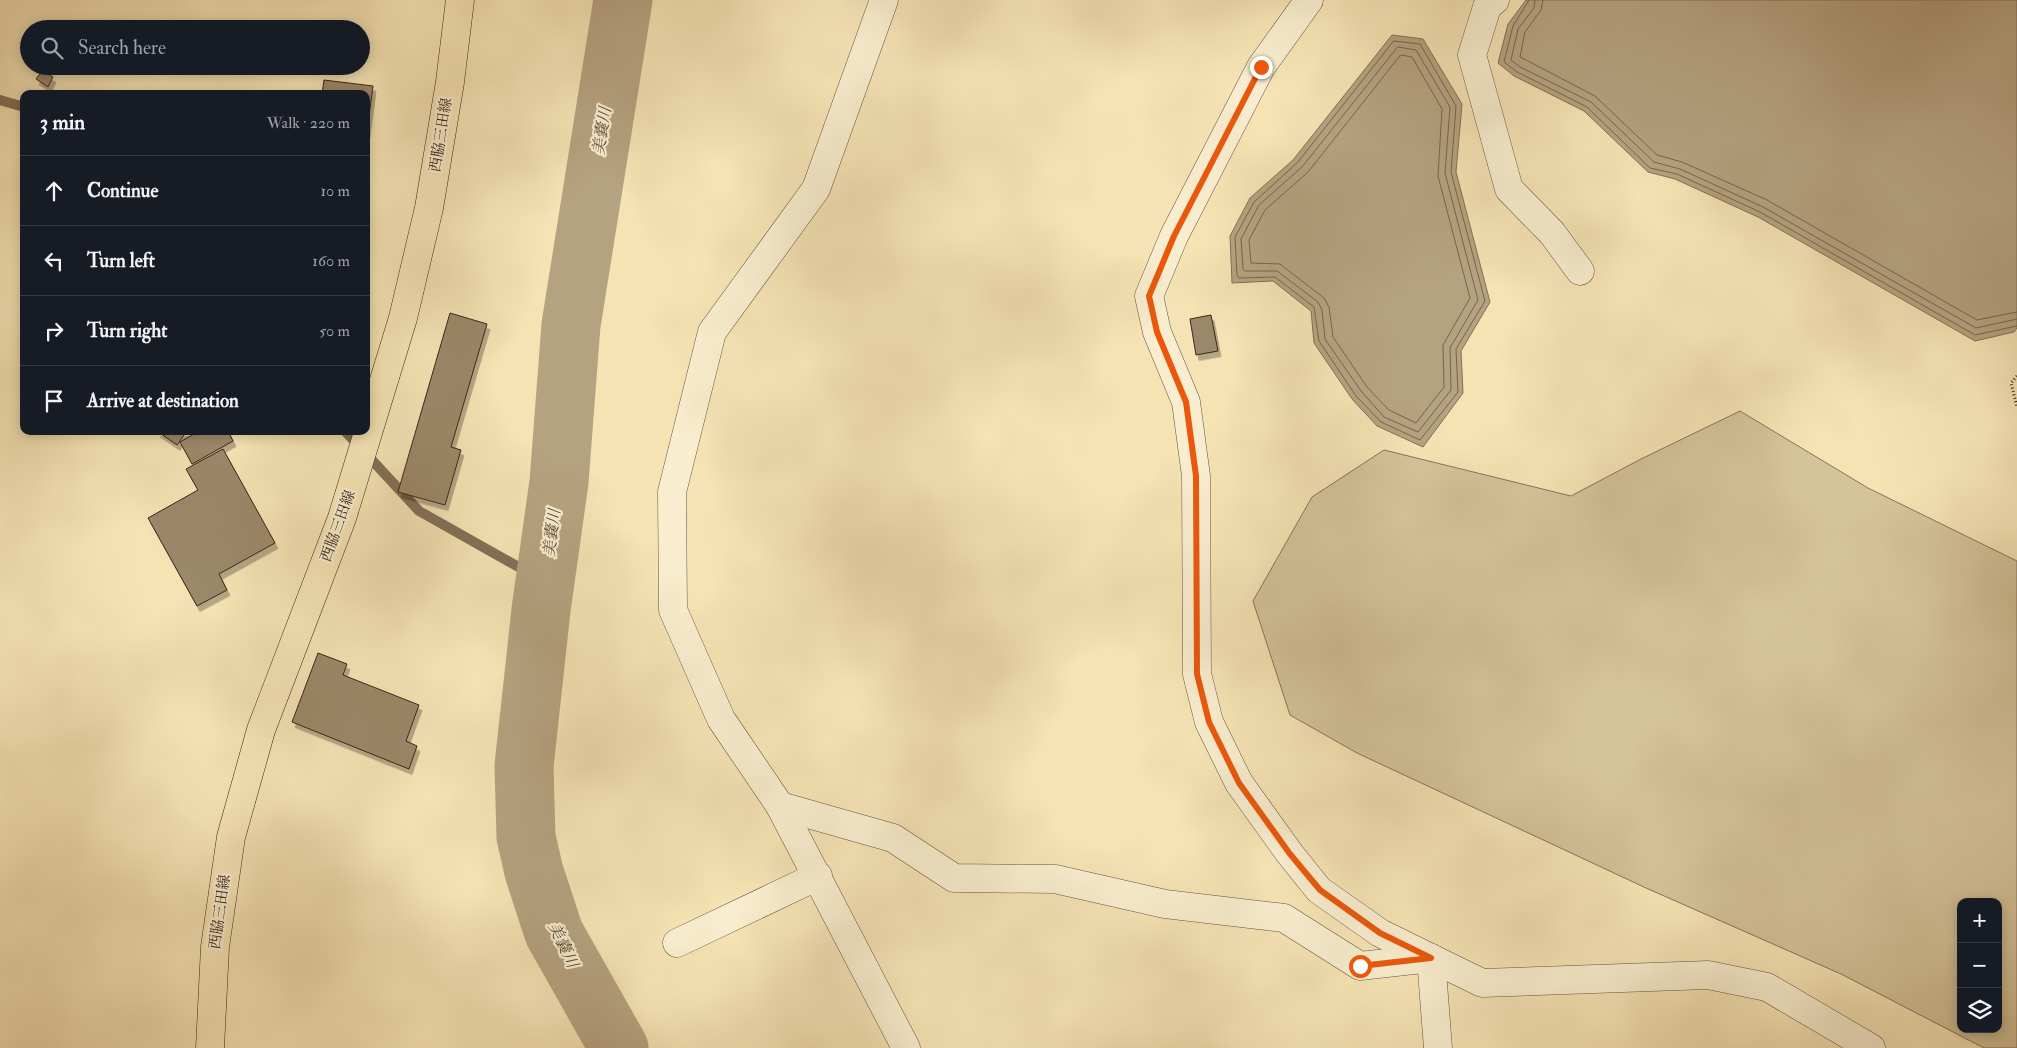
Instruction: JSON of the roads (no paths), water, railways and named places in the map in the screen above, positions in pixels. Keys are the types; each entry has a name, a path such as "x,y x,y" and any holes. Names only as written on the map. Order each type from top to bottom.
{"main road":[{"name":"西脇三田線","path":"370,428 404,318 429,208 450,82 460,0"},
{"name":"西脇三田線","path":"210,1048 215,947 231,836 261,730 342,518 368,435"}],"street":[{"path":"884,0 816,189 712,332 672,492 673,610 722,719 780,806 906,1048"},
{"path":"1309,0 1261,67 1174,236 1149,296 1157,332 1186,402 1196,476 1197,674 1209,722 1239,783 1290,854 1320,890 1380,933 1482,983 1708,974 1767,987 1871,1048"},
{"path":"1485,2 1472,55 1509,189 1552,233 1580,271"},
{"path":"780,806 894,838 954,878 1055,879 1165,904 1284,918 1360,966 1431,958"},
{"path":"677,943 818,876"},
{"path":"1431,958 1438,1048"}],"water":[{"path":"1526,0 2017,0 2017,328 2014,332 1975,341 1758,217 1675,179 1648,172 1584,111 1514,76 1498,63 1508,24"},
{"path":"1392,35 1423,39 1462,104 1456,172 1490,302 1461,351 1463,393 1423,447 1377,426 1352,399 1314,343 1311,311 1273,281 1232,283 1230,236 1250,198 1293,160"}],"waterway":[{"name":"美嚢川","path":"619,1048 554,933 534,872 526,837 524,766 541,610 559,482 571,325 623,0"},
{"path":"0,100 20,106"},
{"path":"349,435 419,511 531,574 545,579"}]}
